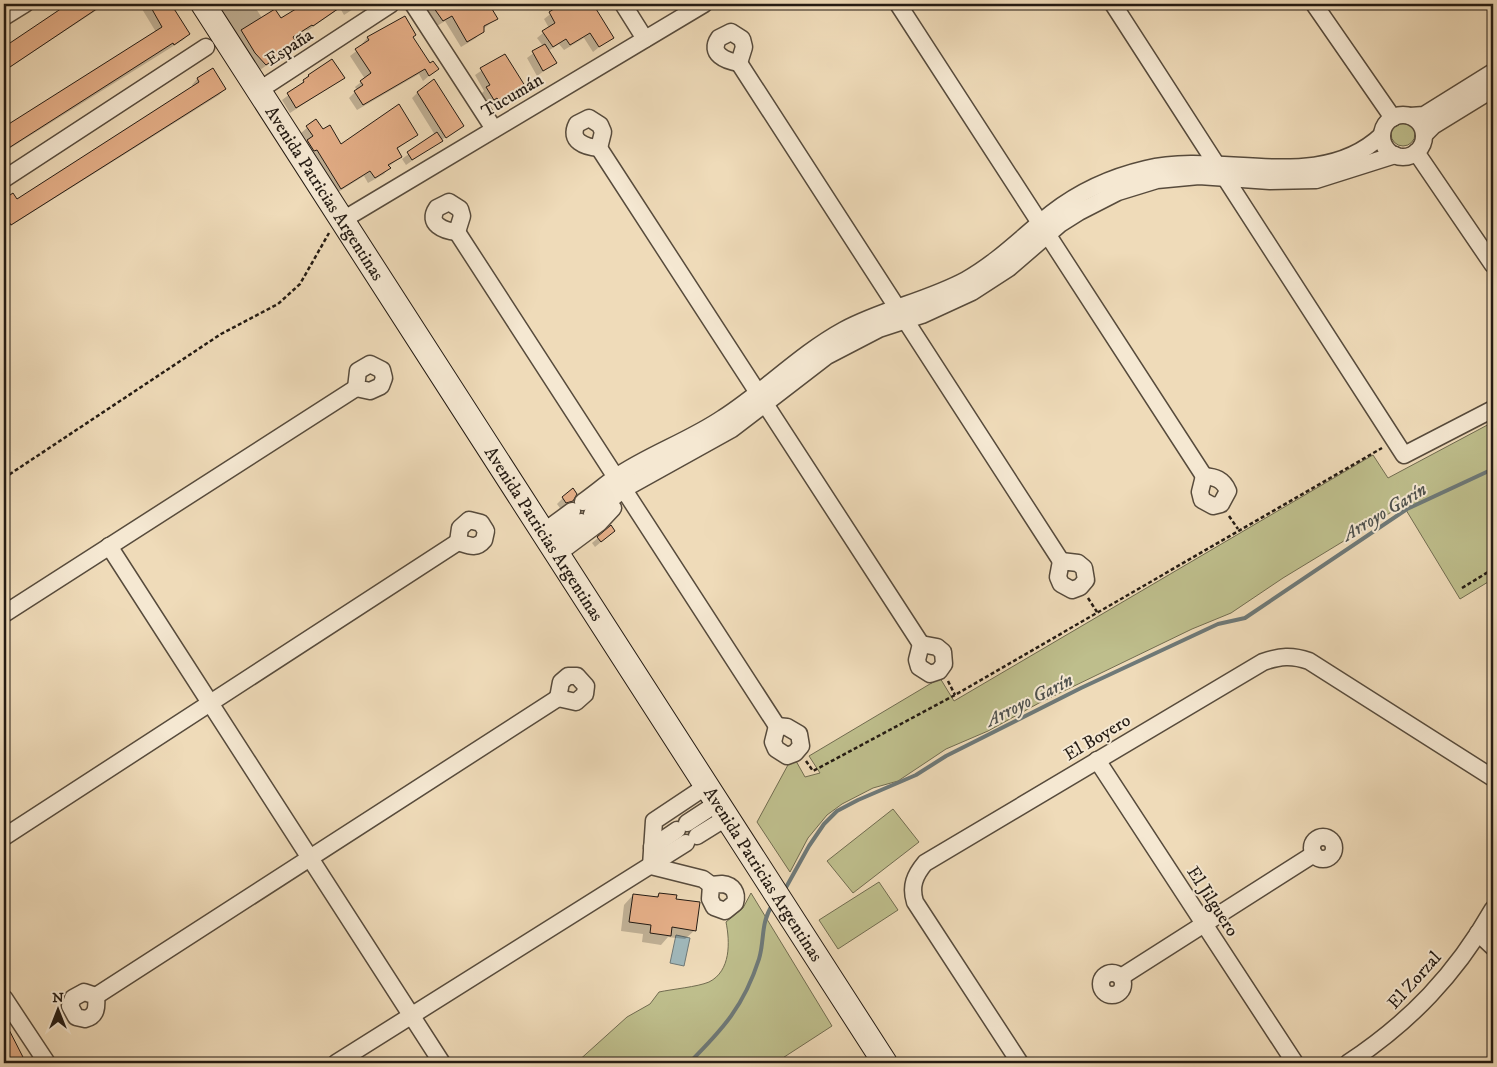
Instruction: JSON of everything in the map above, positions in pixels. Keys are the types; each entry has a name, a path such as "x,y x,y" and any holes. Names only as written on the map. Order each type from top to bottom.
{"street":[{"path":"4,18 24,4"},
{"name":"Avenida Patricias Argentinas","path":"203,4 549,545 885,1063"},
{"name":"España","path":"258,90 392,4"},
{"path":"414,4 494,129"},
{"path":"622,4 645,39"},
{"name":"Tucumán","path":"341,221 704,4"},
{"path":"898,4 1204,476"},
{"path":"1113,4 1404,455 1493,409"},
{"path":"1314,4 1393,118"},
{"path":"4,179 206,47"},
{"path":"739,63 1062,560"},
{"path":"1395,155 1384,145 1382,135 1385,125 1393,118 1424,115 1493,72"},
{"path":"549,545 582,512 620,483 732,429 761,398 820,344 871,317 902,314 977,273 1044,230 1086,208 1138,185 1157,180 1199,176 1270,181 1316,180 1395,155 1406,156 1416,152 1422,144 1424,135 1433,126 1493,89"},
{"path":"1410,116 1418,121 1424,135"},
{"path":"1044,230 1071,200 1129,173 1191,162 1289,167 1324,164 1362,150 1382,135"},
{"path":"599,148 921,644"},
{"path":"1416,152 1493,265"},
{"path":"457,232 777,726"},
{"path":"4,614 356,388"},
{"path":"549,545 612,510 620,483"},
{"path":"4,837 458,542"},
{"path":"109,546 442,1063"},
{"name":"El Boyero","path":"1020,1063 920,912 913,894 913,884 917,872 925,863 1263,662 1280,656 1296,656 1309,661 1493,778"},
{"path":"96,996 558,698"},
{"path":"777,726 787,726 799,734 802,740 798,750 787,756 776,749 774,735 777,726"},
{"name":"El Jilguero","path":"1097,760 1295,1063"},
{"path":"336,1063 651,866 716,803"},
{"path":"651,866 654,821 716,803"},
{"path":"652,846 687,833"},
{"path":"1121,977 1314,854"},
{"path":"651,866 703,879 711,885"},
{"name":"El Zorzal","path":"1348,1063 1385,1038 1404,1022 1444,980 1493,909"},
{"path":"1478,933 1493,947"},
{"path":"4,998 47,1063"}],"path":[{"path":"4,478 221,334 278,304 300,284 330,231 341,221"},
{"path":"798,750 813,771 955,695 1238,529 1394,441"},
{"path":"1462,588 1493,569"}],"green space":[{"path":"1403,122 1412,125 1415,134 1412,143 1403,146 1394,143 1391,134 1394,125"},
{"path":"1493,422 1493,579 1460,599 1403,505 1283,578 1231,613 1192,629 1039,703 988,731 946,749 898,781 873,788 842,804 827,815 808,838 790,872 757,822 789,763 796,761 805,777 820,773 809,756 940,678 954,701 1373,455 1388,478"},
{"path":"893,809 919,842 853,893 827,861"},
{"path":"879,882 898,910 838,949 819,920"},
{"path":"751,893 832,1026 775,1063 576,1063 627,1017 650,1004 659,992 704,984 716,977 722,971 727,955 728,938 726,922 743,908"}],"water":[{"path":"676,935 690,938 684,966 670,963"}],"building":[{"path":"68,4 104,4 4,71 4,47"},
{"path":"149,4 171,4 190,34 4,151 4,127 162,27"},
{"path":"304,4 345,4 293,37 297,44 266,65 255,53 241,30 275,9 281,18"},
{"path":"431,4 489,4 498,19 484,26 484,32 467,42 452,16 443,21"},
{"path":"562,4 593,4 614,38 599,47 590,33 570,45 566,39 553,47 542,31 555,23 549,12"},
{"path":"405,16 416,35 413,37 430,63 433,61 439,69 429,76 425,69 363,105 354,91 363,85 360,81 371,73 355,49 369,40 367,37"},
{"path":"545,44 557,63 543,71 532,51"},
{"path":"505,54 527,89 502,105 497,98 494,100 486,87 490,85 480,68"},
{"path":"332,59 345,78 296,108 287,93 304,82 303,80 308,75"},
{"path":"213,68 226,89 11,225 4,214 4,199 13,193 17,199 199,82 197,78"},
{"path":"434,79 464,126 446,138 417,92"},
{"path":"399,104 418,135 397,148 402,157 388,165 391,168 375,178 370,171 341,189 317,150 314,151 307,140 313,136 306,126 316,119 323,129 330,125 341,144"},
{"path":"437,132 443,141 412,160 407,152"},
{"path":"573,488 577,494 573,501 566,503 562,497"},
{"path":"611,525 615,531 601,542 597,537"},
{"path":"659,893 677,895 676,899 700,902 696,931 672,927 671,936 650,933 651,925 629,922 633,894 658,897"},
{"path":"4,1020 26,1063 8,1063 4,1056"}],"waterway":[{"name":"Arroyo Garín","path":"784,891 809,846 824,824 837,811 916,775 946,756 1081,688 1218,624 1245,618 1407,509 1493,469"},
{"name":"Arroyo Garín","path":"689,1063 722,1028 747,990 761,952 764,924 773,904"}]}
